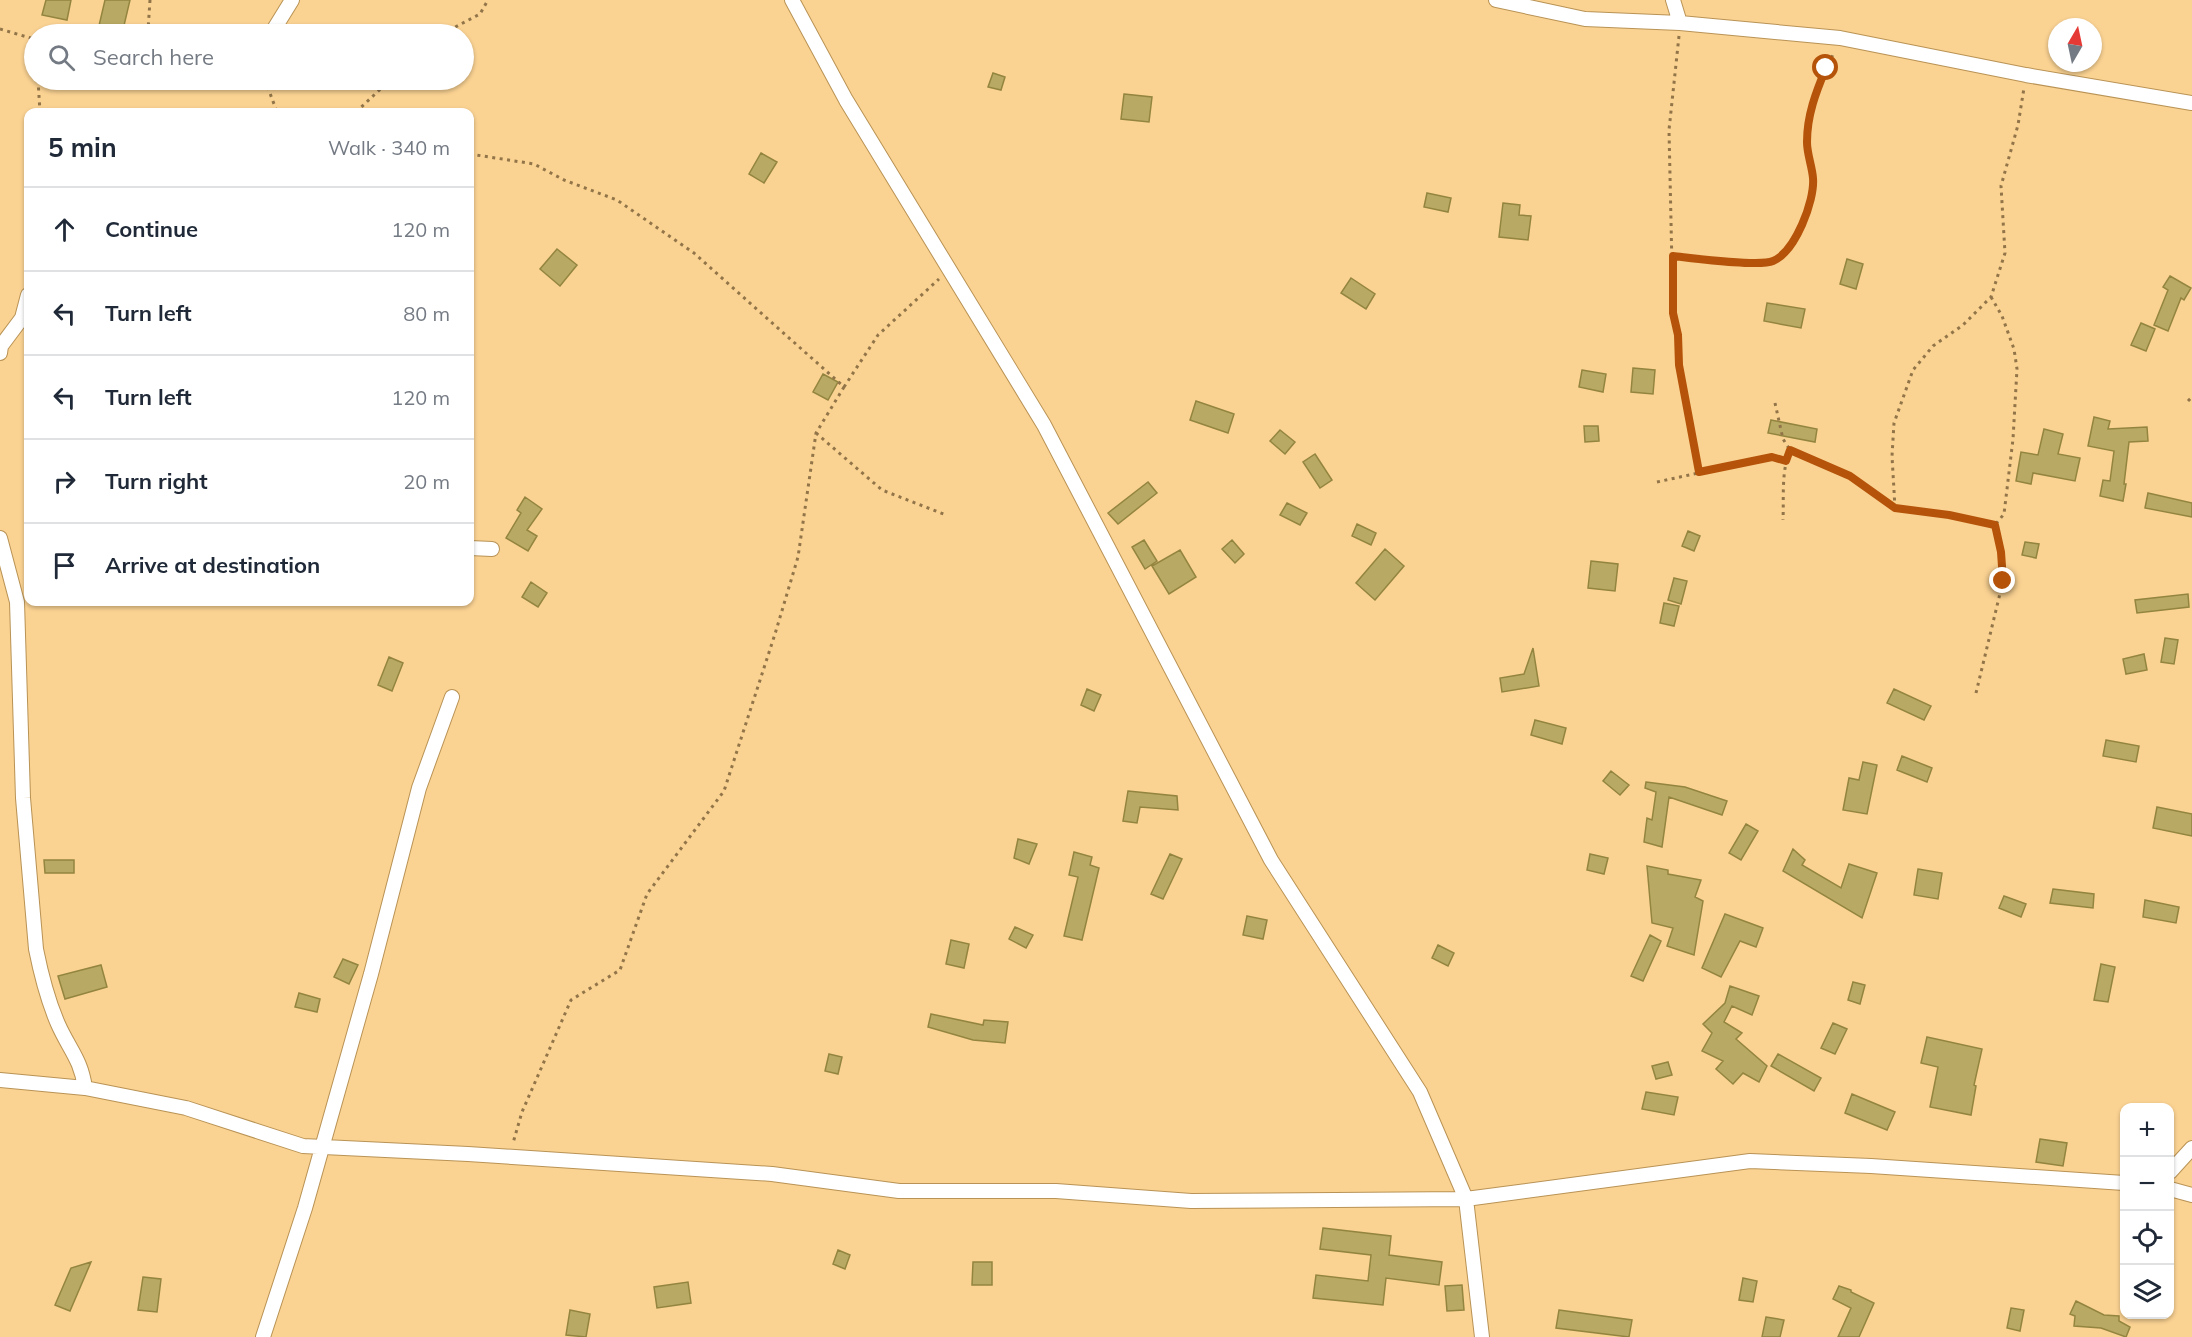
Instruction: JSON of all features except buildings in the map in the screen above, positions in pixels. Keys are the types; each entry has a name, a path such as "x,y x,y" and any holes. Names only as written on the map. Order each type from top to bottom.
{"street":[{"path":"277,24 292,0"},
{"path":"792,0 846,100 1044,425 1271,860 1420,1092 1466,1199 1482,1337"},
{"path":"1496,0 1586,19 1680,23 1840,38 2026,75 2192,103"},
{"path":"1674,0 1680,23"},
{"path":"0,353 1,346 22,318 24,311"},
{"path":"0,538 17,602 22,798 36,949 40,970 57,1020 82,1068 85,1088"},
{"path":"474,548 492,549"},
{"path":"263,1337 305,1208 371,974 419,788 452,698"},
{"path":"0,1080 85,1088 186,1108 303,1146 509,1156 772,1174 899,1191 1056,1191 1191,1201 1466,1199 1750,1161 1871,1166 2120,1183"},
{"path":"2174,1167 2192,1148"},
{"path":"2174,1190 2192,1195"}],"path":[{"path":"148,24 150,0"},
{"path":"461,24 480,14 488,0"},
{"path":"1680,23 1670,130 1673,313 1678,335 1679,365 1699,472"},
{"path":"0,29 24,36"},
{"path":"1673,256 1751,263 1773,261 1793,246 1805,217 1814,181 1807,143 1811,105 1840,38"},
{"path":"1895,508 1892,456 1894,423 1913,370 1934,346 1963,325 1991,297 2005,253 2001,186 2018,126 2026,75"},
{"path":"39,90 40,108"},
{"path":"268,90 275,108"},
{"path":"360,108 379,90"},
{"path":"474,155 534,164 564,180 617,200 694,253 844,387"},
{"path":"509,1156 522,1112 571,1000 620,970 647,894 724,791 798,557 816,433 878,335 949,270"},
{"path":"1976,693 2003,581 2001,552 1995,525 2004,513 2013,439 2017,369 2014,349 2002,316 1991,297"},
{"path":"2188,401 2192,397"},
{"path":"1775,403 1783,439 1790,450 1850,476 1895,508 1949,515 1995,525"},
{"path":"816,433 882,490 946,514"},
{"path":"1784,520 1786,461 1790,450"},
{"path":"1657,482 1772,457 1786,461"}],"route":[{"path":"1826,68 1811,105 1807,143 1814,181 1805,217 1793,246 1773,261 1751,263 1673,256 1673,313 1678,335 1679,365 1699,472 1772,457 1786,461 1790,450 1850,476 1895,508 1949,515 1995,525 2001,552 2003,581"}]}
